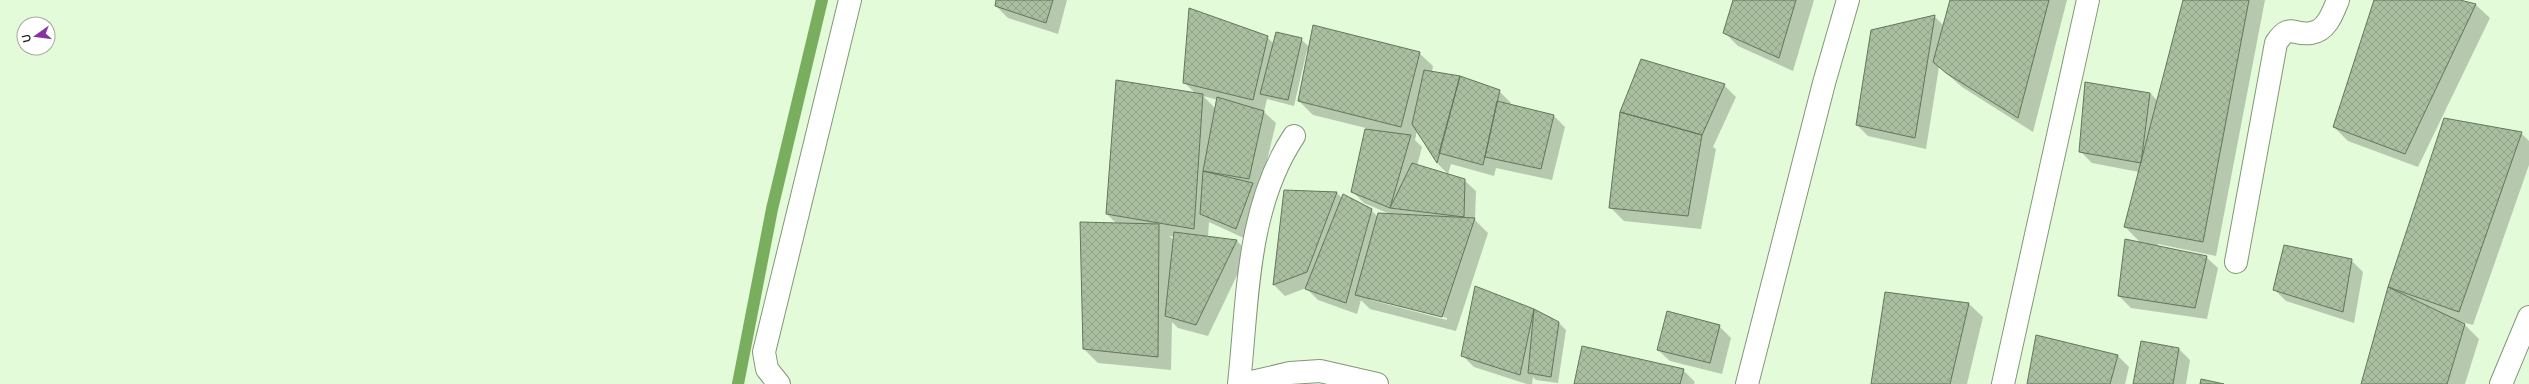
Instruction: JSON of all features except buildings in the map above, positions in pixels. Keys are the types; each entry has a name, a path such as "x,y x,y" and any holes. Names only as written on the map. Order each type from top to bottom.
{"street":[{"path":"779,384 767,368 764,352 850,0"},
{"path":"1747,384 1824,83 1848,0"},
{"path":"2003,384 2088,0"},
{"path":"2236,262 2276,44 2282,34 2292,30 2310,34 2318,30 2330,19 2338,0"},
{"path":"1239,384 1256,228 1272,175 1294,136"},
{"path":"2501,384 2529,317"},
{"path":"1243,384 1290,373 1320,371 1377,384"}],"waterway":[{"path":"738,384 772,209 822,0"}]}
